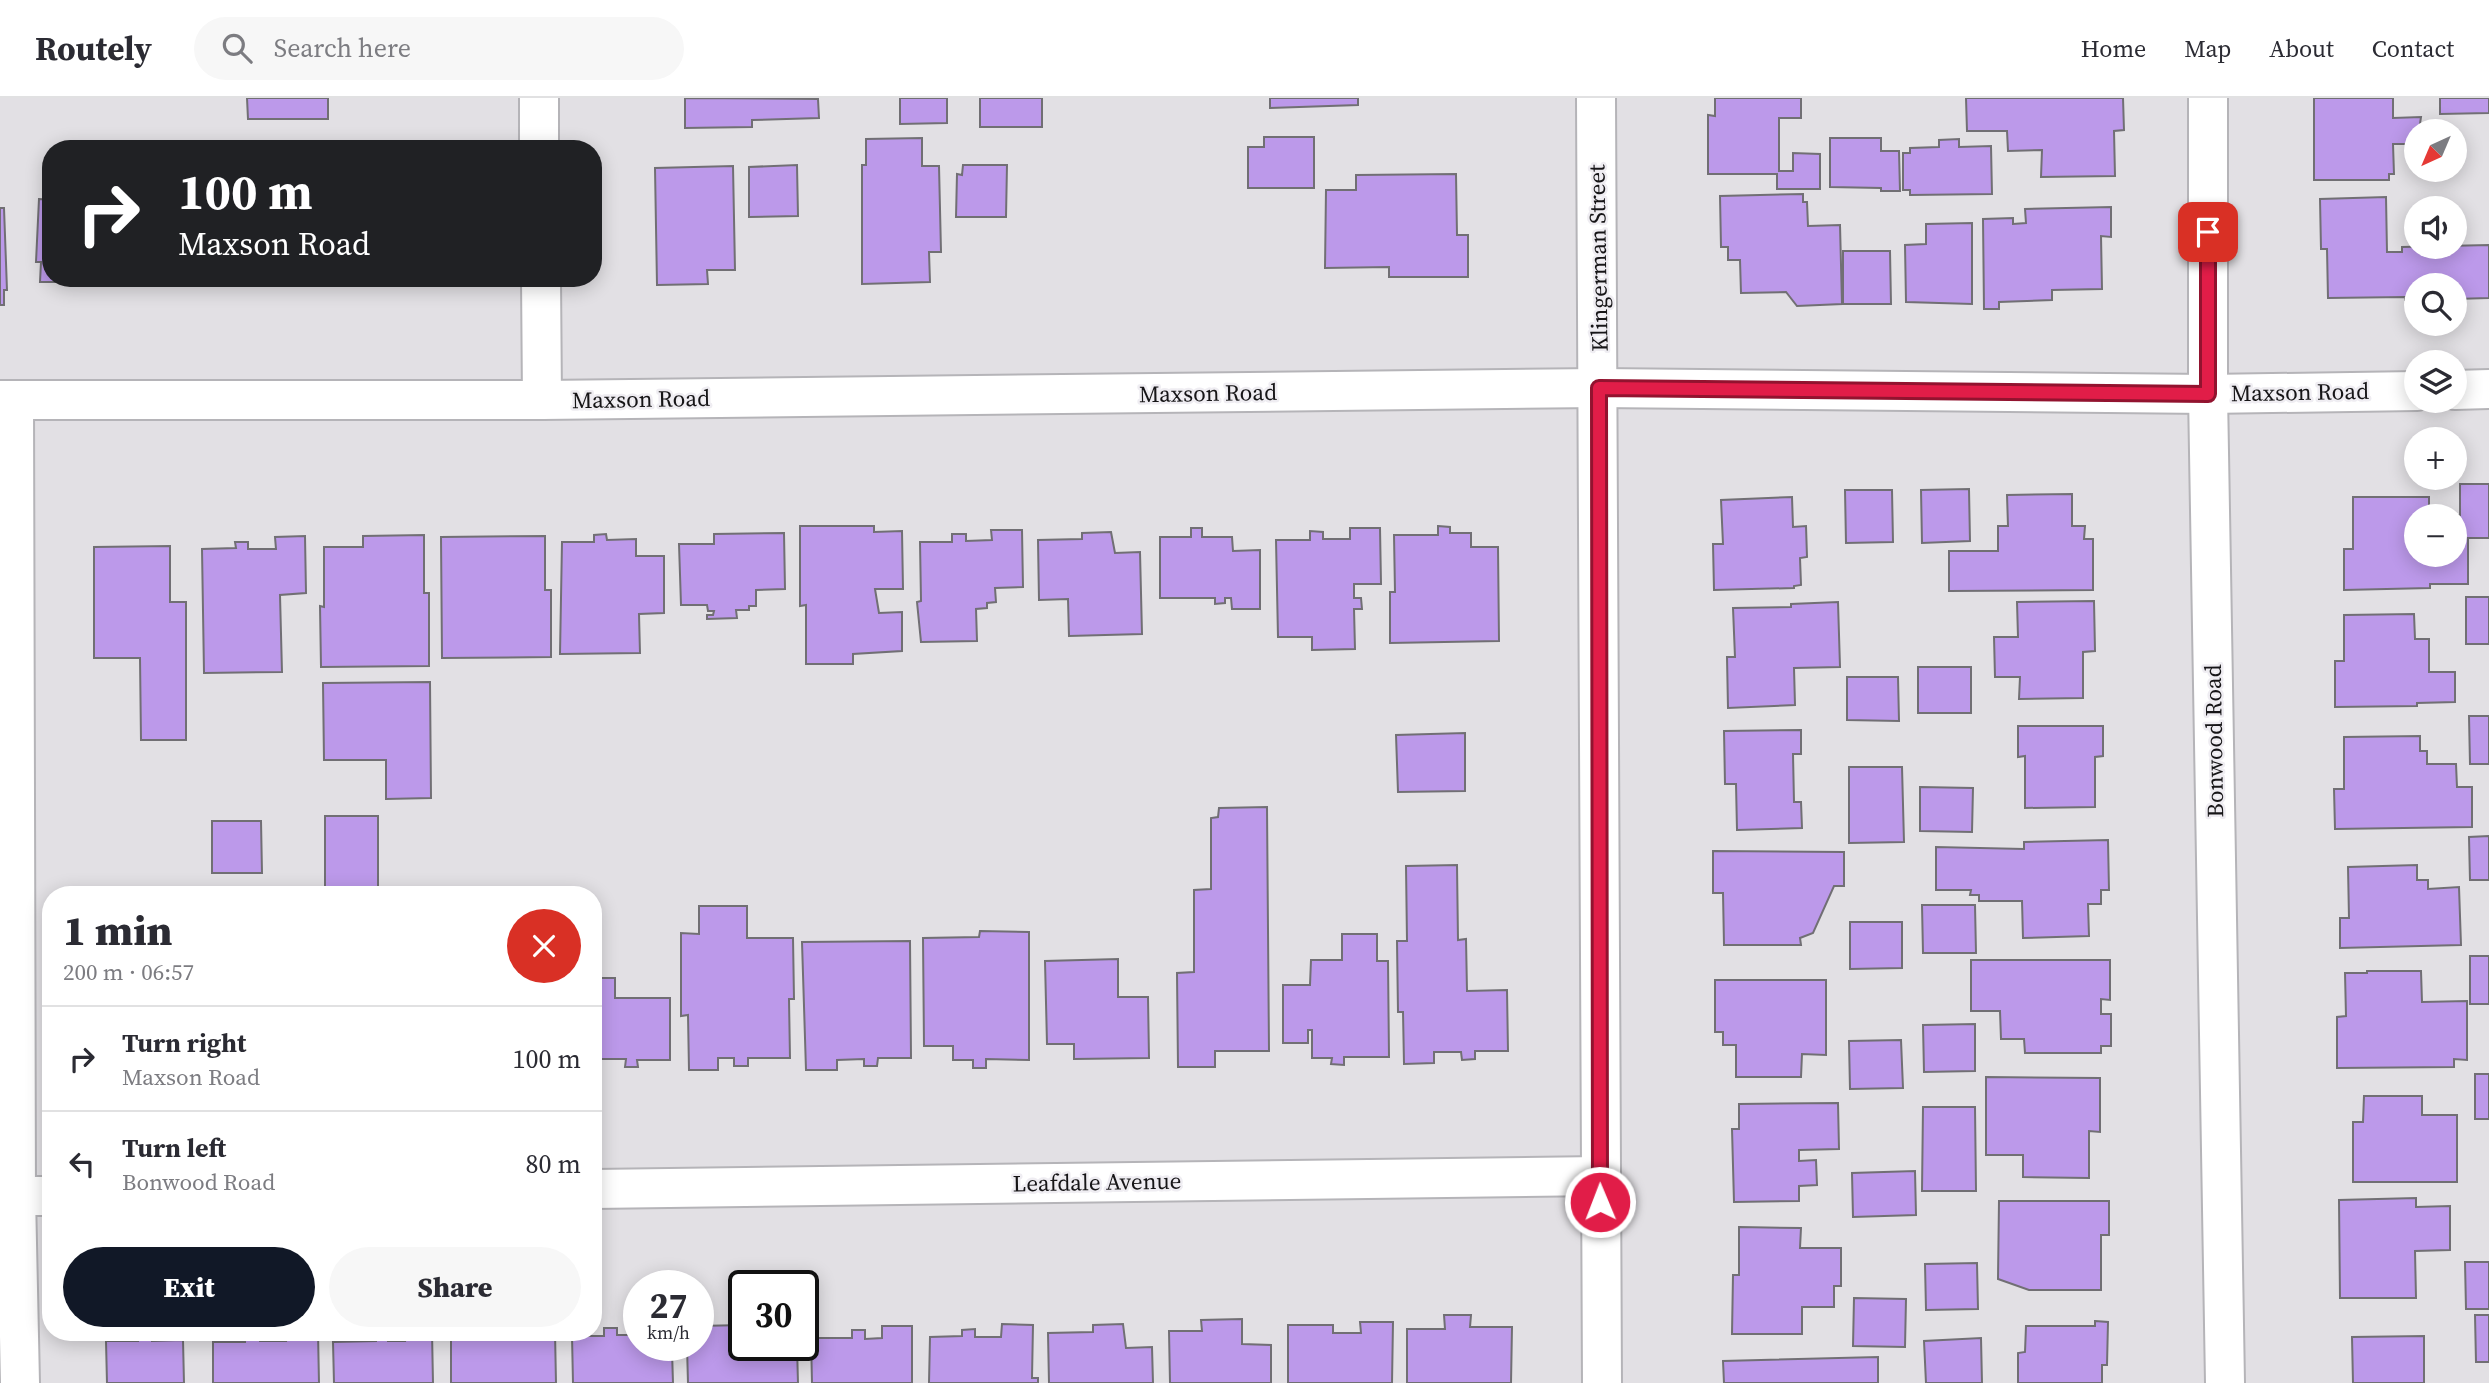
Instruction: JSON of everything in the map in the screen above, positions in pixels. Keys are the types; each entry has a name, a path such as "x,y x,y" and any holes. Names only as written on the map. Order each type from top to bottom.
{"street":[{"path":"539,98 540,140"},
{"name":"Klingerman Street","path":"1596,98 1602,1383"},
{"name":"Bonwood Road","path":"2208,98 2208,394 2225,1383"},
{"path":"541,287 542,400"},
{"name":"Maxson Road","path":"7,400 542,400 1599,388 2208,394 2404,391"},
{"path":"2467,390 2489,389"},
{"path":"7,400 34,1196 20,1383"},
{"name":"Leafdale Avenue","path":"602,1189 1600,1176"}],"building":[{"path":"247,98 328,98 328,119 248,119"},
{"path":"685,98 818,99 819,118 752,120 752,127 685,128"},
{"path":"900,98 947,98 947,123 900,124"},
{"path":"980,98 1042,98 1042,127 980,127"},
{"path":"1270,98 1358,98 1358,105 1270,108"},
{"path":"1715,98 1801,98 1801,118 1779,118 1779,171 1793,171 1793,153 1820,154 1820,189 1777,189 1777,174 1708,174 1708,115 1715,116"},
{"path":"1966,98 2123,98 2124,130 2114,131 2115,176 2041,177 2042,150 2008,151 2007,131 1967,131"},
{"path":"2314,98 2393,98 2393,118 2421,117 2404,119 2404,144 2393,144 2394,174 2389,174 2389,180 2314,180"},
{"path":"2440,98 2489,98 2489,113 2440,114"},
{"path":"1264,137 1314,137 1314,188 1248,188 1248,147 1264,147"},
{"path":"922,138 922,166 939,166 941,252 929,252 930,282 862,284 862,165 866,165 866,139"},
{"path":"1830,138 1881,138 1881,151 1899,151 1900,191 1830,187"},
{"path":"1959,139 1959,147 1991,146 1992,194 1910,195 1910,190 1903,190 1903,153 1910,153 1910,148 1939,147 1939,140"},
{"path":"797,165 798,216 749,217 749,167"},
{"path":"963,165 1007,165 1006,217 956,217 957,174 962,175"},
{"path":"733,166 735,270 707,270 708,284 657,285 655,168"},
{"path":"1456,174 1457,235 1468,235 1468,277 1389,277 1389,267 1325,268 1326,190 1356,190 1356,175"},
{"path":"1803,194 1803,202 1807,202 1808,226 1840,225 1842,304 1797,306 1786,292 1741,293 1740,260 1728,260 1728,247 1721,247 1720,196"},
{"path":"2386,197 2387,252 2402,252 2404,247 2404,259 2467,259 2467,246 2489,245 2489,298 2467,299 2467,273 2404,273 2404,297 2328,298 2327,249 2321,249 2320,199"},
{"path":"39,199 42,199 42,282 41,262 36,262"},
{"path":"2111,207 2111,237 2101,236 2102,289 2052,290 2052,300 1999,302 1999,309 1984,309 1983,219 2013,218 2013,224 2026,223 2025,209"},
{"path":"0,208 4,208 7,290 4,290 4,305 0,305"},
{"path":"1972,223 1972,304 1906,302 1905,245 1926,244 1926,224"},
{"path":"1843,251 1890,251 1891,304 1843,304"},
{"path":"2467,484 2489,484 2489,538 2468,538 2468,584 2430,584 2430,588 2344,590 2344,549 2353,549 2353,497 2429,497 2429,504 2404,504 2404,567 2467,567 2467,504 2460,504 2460,490 2467,490"},
{"path":"1969,489 1970,541 1922,543 1921,490"},
{"path":"1845,490 1892,490 1893,542 1846,543"},
{"path":"2072,494 2072,526 2085,526 2084,539 2093,539 2093,590 1949,591 1949,551 1998,551 1998,526 2008,526 2007,495"},
{"path":"1792,497 1793,527 1806,526 1807,557 1800,558 1801,585 1794,588 1714,590 1713,544 1723,544 1721,500"},
{"path":"800,526 874,526 874,532 902,531 903,589 875,589 879,613 902,612 902,651 853,654 853,664 806,664 806,605 800,606"},
{"path":"1438,526 1450,527 1450,533 1471,533 1471,547 1498,547 1499,641 1390,643 1390,592 1395,592 1394,535 1438,535"},
{"path":"1191,528 1202,528 1202,537 1232,537 1233,551 1260,550 1260,609 1232,609 1231,598 1225,598 1225,603 1215,604 1215,598 1160,598 1160,537 1191,537"},
{"path":"1350,528 1380,528 1381,584 1354,584 1354,598 1361,598 1362,609 1354,609 1355,649 1312,650 1312,637 1278,637 1276,540 1310,540 1310,531 1323,532 1323,539 1350,539"},
{"path":"991,530 1022,530 1023,587 995,588 996,602 987,603 987,608 976,609 977,641 921,642 917,602 921,601 920,542 952,542 952,534 966,534 966,541 992,540"},
{"path":"1111,532 1115,553 1140,552 1142,634 1069,636 1068,599 1039,600 1038,540 1082,539 1082,533"},
{"path":"784,533 785,589 756,590 756,606 749,606 749,610 736,610 737,618 707,619 707,615 713,615 714,611 708,611 707,605 681,605 679,544 714,544 714,534"},
{"path":"606,534 607,540 636,539 636,556 664,556 664,613 639,614 640,653 560,654 562,542 594,542 594,535"},
{"path":"424,535 424,593 429,593 429,666 321,667 320,606 324,607 324,547 363,547 363,536"},
{"path":"305,536 306,593 280,595 282,672 204,673 202,549 236,548 235,542 248,542 248,549 276,549 275,537"},
{"path":"545,536 545,590 551,590 551,657 442,658 441,537"},
{"path":"170,546 170,602 186,602 186,740 141,740 140,658 94,658 94,547"},
{"path":"2466,597 2489,597 2489,644 2466,644"},
{"path":"2094,601 2095,651 2083,652 2083,698 2019,699 2020,677 1995,677 1994,637 2018,637 2017,602"},
{"path":"1838,602 1840,667 1794,668 1795,705 1728,708 1727,657 1735,657 1733,608 1791,607 1791,604"},
{"path":"2414,614 2415,639 2429,639 2429,672 2455,672 2455,702 2417,703 2417,706 2335,707 2335,661 2344,661 2344,615"},
{"path":"1918,667 1971,667 1971,713 1918,713"},
{"path":"1847,677 1898,677 1899,721 1847,720"},
{"path":"430,682 431,798 386,799 386,760 324,760 323,683"},
{"path":"2469,716 2489,716 2489,764 2470,764"},
{"path":"2018,726 2103,726 2103,756 2095,757 2095,807 2025,808 2025,756 2018,757"},
{"path":"1801,730 1801,754 1793,754 1794,802 1801,802 1802,828 1737,830 1736,784 1725,784 1724,731"},
{"path":"1465,733 1465,791 1398,792 1396,735"},
{"path":"2420,736 2420,751 2427,751 2427,764 2456,764 2457,787 2472,787 2472,827 2335,829 2334,789 2344,789 2344,737"},
{"path":"1849,767 1902,767 1904,842 1849,843"},
{"path":"1920,787 1973,788 1972,832 1920,831"},
{"path":"1267,807 1269,1051 1215,1051 1215,1067 1178,1067 1177,973 1194,972 1194,890 1211,889 1211,818 1218,817 1219,808"},
{"path":"325,816 378,816 378,886 325,886"},
{"path":"212,821 261,821 262,873 212,873"},
{"path":"2489,836 2489,880 2470,880 2469,837"},
{"path":"2108,840 2109,890 2101,890 2101,904 2088,904 2089,936 2023,938 2022,901 1979,901 1979,895 1970,895 1971,890 1936,890 1936,847 2024,849 2024,842"},
{"path":"1713,851 1844,852 1844,886 1834,886 1813,933 1800,938 1801,945 1724,945 1723,893 1713,893"},
{"path":"1457,865 1458,940 1466,939 1467,991 1507,990 1508,1051 1475,1051 1475,1059 1462,1060 1461,1052 1434,1052 1434,1063 1404,1064 1403,1012 1398,1012 1397,941 1407,941 1406,866"},
{"path":"2417,865 2417,880 2428,880 2428,889 2459,887 2461,945 2340,948 2340,918 2349,918 2348,867"},
{"path":"1922,905 1975,905 1976,953 1923,953"},
{"path":"699,906 747,906 747,938 793,938 794,999 789,999 790,1058 748,1058 748,1066 734,1066 734,1058 718,1058 718,1070 689,1070 688,1015 681,1016 681,933 699,934"},
{"path":"1850,922 1902,922 1902,968 1850,969"},
{"path":"980,931 1029,932 1029,1060 986,1059 986,1068 973,1068 973,1060 953,1060 953,1046 924,1046 923,938 979,937"},
{"path":"1342,934 1377,934 1377,961 1388,961 1389,1057 1344,1057 1344,1065 1331,1064 1332,1058 1312,1058 1312,1030 1308,1030 1308,1043 1283,1043 1283,985 1310,985 1311,960 1342,960"},
{"path":"910,941 911,1058 878,1058 877,1066 864,1066 864,1059 837,1060 837,1070 806,1070 802,942"},
{"path":"2470,956 2489,956 2489,1004 2470,1004"},
{"path":"1118,959 1118,997 1148,997 1149,1058 1074,1059 1074,1044 1047,1044 1045,961"},
{"path":"1971,960 2110,960 2110,1000 2101,999 2101,1014 2111,1014 2111,1046 2101,1046 2101,1053 2025,1053 2024,1039 2001,1039 2000,1011 1971,1011"},
{"path":"2421,971 2422,1002 2467,1001 2467,1060 2454,1059 2454,1067 2337,1068 2337,1017 2346,1016 2345,973"},
{"path":"602,978 615,978 615,998 670,998 670,1060 637,1060 638,1067 625,1067 626,1059 602,1059"},
{"path":"1715,980 1826,980 1826,1055 1802,1054 1801,1077 1736,1077 1736,1045 1723,1045 1723,1032 1715,1032"},
{"path":"1975,1024 1975,1071 1924,1072 1923,1025"},
{"path":"1901,1040 1903,1088 1850,1089 1849,1041"},
{"path":"2475,1074 2489,1074 2489,1119 2475,1119"},
{"path":"1986,1077 2100,1078 2100,1132 2089,1131 2089,1178 2023,1177 2023,1155 1986,1155"},
{"path":"2364,1096 2422,1096 2422,1115 2457,1115 2457,1182 2353,1182 2353,1122 2363,1122"},
{"path":"1838,1103 1839,1149 1799,1150 1799,1161 1816,1160 1817,1185 1799,1186 1799,1201 1734,1202 1732,1129 1739,1129 1739,1104"},
{"path":"1923,1107 1975,1107 1976,1191 1922,1191"},
{"path":"1915,1171 1916,1215 1853,1217 1852,1173"},
{"path":"2416,1198 2416,1207 2450,1206 2450,1250 2415,1251 2416,1298 2340,1298 2339,1200"},
{"path":"1999,1201 2109,1201 2109,1235 2101,1235 2101,1290 2029,1290 1998,1279"},
{"path":"1739,1227 1801,1228 1800,1248 1841,1248 1841,1286 1834,1286 1834,1307 1802,1307 1802,1334 1732,1334 1733,1275 1739,1275"},
{"path":"2465,1262 2489,1262 2489,1309 2466,1309"},
{"path":"1977,1263 1978,1309 1926,1310 1925,1264"},
{"path":"1854,1298 1906,1299 1905,1347 1853,1346"},
{"path":"1444,1315 1471,1315 1470,1327 1512,1327 1511,1383 1407,1383 1407,1329 1445,1329"},
{"path":"2475,1315 2489,1315 2489,1362 2476,1362"},
{"path":"1242,1319 1242,1344 1271,1345 1271,1383 1170,1383 1169,1331 1202,1331 1201,1320"},
{"path":"2095,1321 2108,1322 2107,1365 2102,1365 2102,1383 2018,1383 2018,1353 2025,1352 2026,1326 2095,1326"},
{"path":"1360,1322 1393,1322 1392,1383 1288,1383 1288,1325 1333,1325 1333,1333 1361,1333"},
{"path":"1002,1324 1033,1325 1032,1378 1038,1378 1038,1383 929,1383 930,1337 962,1336 962,1330 975,1329 975,1337 1001,1337"},
{"path":"1123,1324 1126,1348 1152,1347 1153,1383 1049,1383 1048,1333 1093,1332 1093,1325"},
{"path":"728,1325 728,1361 797,1361 798,1383 688,1383 687,1361 714,1361 714,1326"},
{"path":"882,1326 912,1326 912,1383 812,1383 812,1361 819,1361 819,1338 852,1338 852,1330 865,1330 865,1339 882,1338"},
{"path":"604,1328 617,1328 617,1335 623,1335 623,1361 672,1361 673,1383 573,1383 572,1341 602,1341"},
{"path":"2424,1336 2424,1383 2353,1383 2352,1337"},
{"path":"1981,1338 1982,1383 1926,1383 1924,1341"},
{"path":"106,1341 183,1341 184,1383 107,1383"},
{"path":"318,1341 319,1383 213,1383 213,1342"},
{"path":"432,1341 433,1383 334,1383 333,1342"},
{"path":"451,1341 555,1341 556,1383 451,1383"},
{"path":"1878,1357 1878,1383 1724,1383 1723,1361"}],"route":[{"path":"1600,1202 1599,388 2208,394 2208,232"}]}
